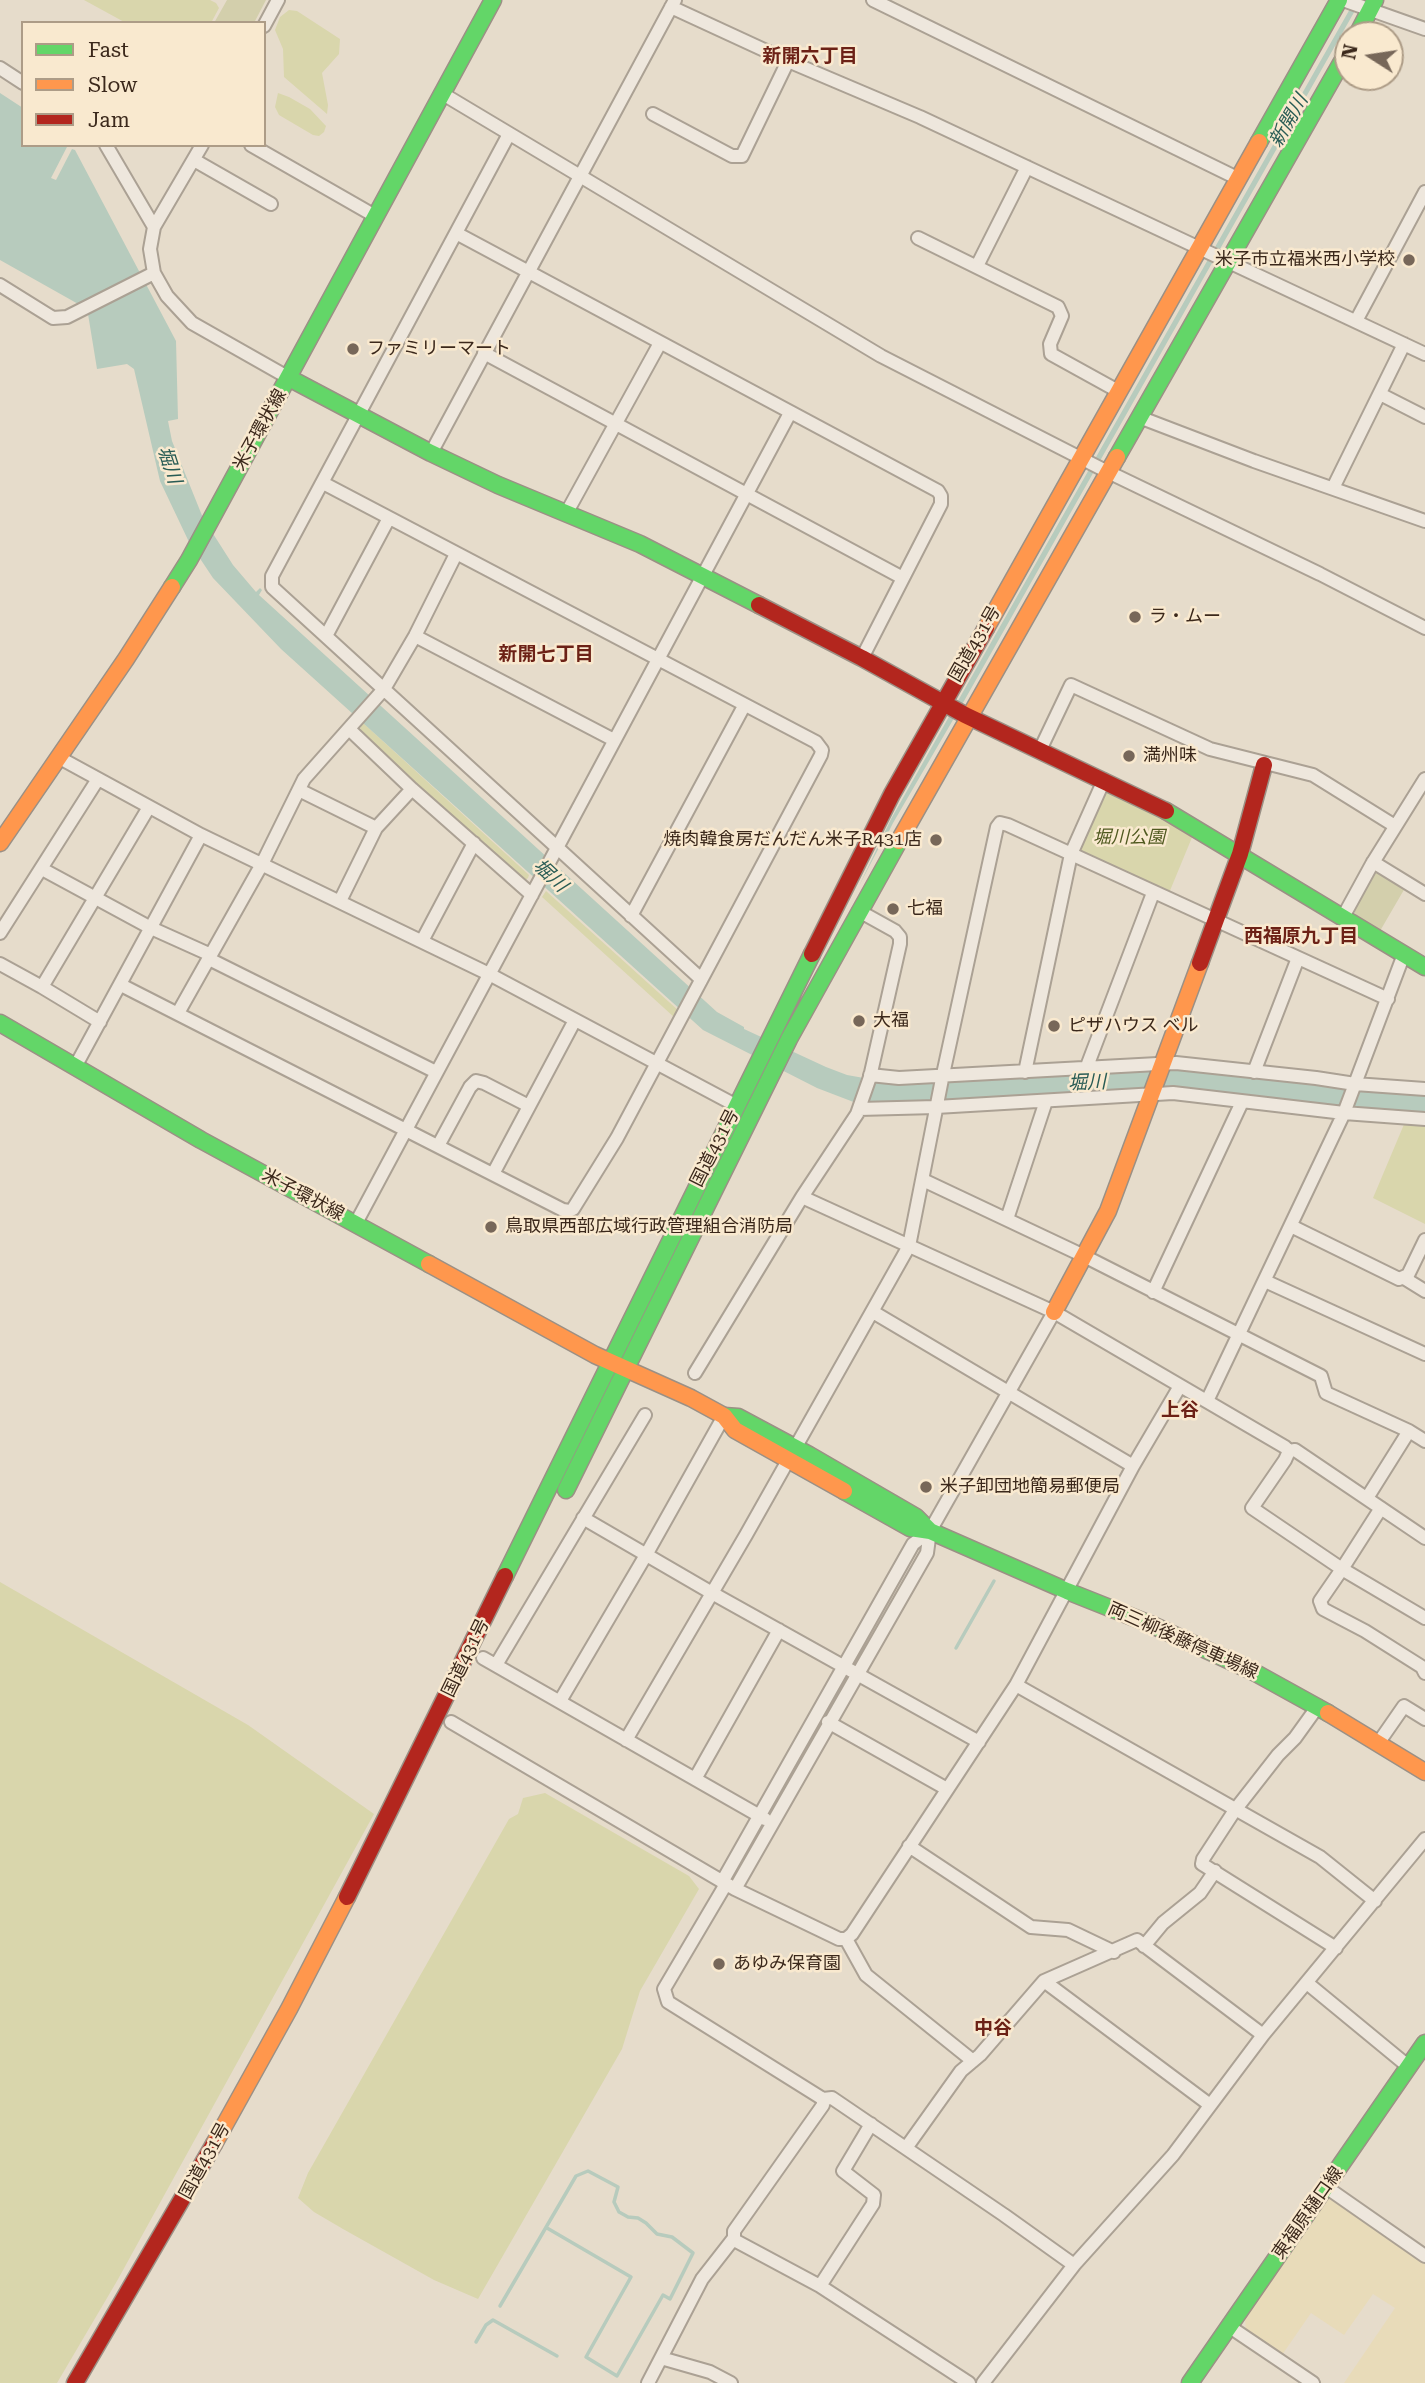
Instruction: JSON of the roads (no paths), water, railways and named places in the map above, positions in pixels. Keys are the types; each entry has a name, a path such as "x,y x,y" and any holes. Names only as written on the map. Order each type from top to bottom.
{"main road":[{"name":"米子環状線","path":"0,843 126,659 189,560 493,0"},
{"name":"国道431号","path":"472,1679 489,1661 763,1072 774,1032 892,794 1083,459 1118,391 1343,0"},
{"name":"国道431号","path":"75,2383 145,2266 289,2009 424,1744 737,1106 789,1039 1106,470 1334,75"},
{"path":"289,378 498,485 640,544 862,658 944,705 1175,815 1425,967"},
{"path":"1054,1312 1108,1211 1240,854 1264,765"},
{"name":"米子環状線","path":"0,1023 201,1140 610,1362"},
{"name":"両三柳後藤停車場線","path":"610,1362 691,1398 723,1416 735,1430 791,1454 910,1528 930,1531 1241,1665 1318,1706 1425,1772"},
{"name":"国道431号","path":"91,2383 152,2282 301,2016 454,1717"},
{"name":"東福原樋口線","path":"1190,2383 1425,2044"}],"street":[{"path":"266,22 278,0"},
{"path":"873,0 1239,179"},
{"path":"1343,0 1370,6 1425,29"},
{"path":"431,453 673,4 788,61 1027,167 1425,354"},
{"path":"653,114 732,156 742,156 788,61"},
{"path":"0,68 21,82"},
{"path":"443,94 881,356 1083,459 1320,573 1425,628"},
{"path":"509,134 272,576 272,582 275,591 326,636 380,694 555,854 631,916 699,984"},
{"path":"107,147 154,227"},
{"path":"201,147 154,227 150,249 150,275 192,323 289,378"},
{"path":"254,147 375,216"},
{"path":"194,160 271,204"},
{"path":"977,266 1027,167"},
{"path":"1356,321 1425,192"},
{"path":"456,233 938,491 941,504 901,577 862,658"},
{"path":"918,238 1058,307 1062,316 1050,344 1051,354 1055,359 1118,391"},
{"path":"0,285 52,318 67,317 150,275"},
{"path":"567,512 660,343"},
{"path":"1333,488 1404,344"},
{"path":"484,353 901,577"},
{"path":"1380,394 1425,417"},
{"path":"356,1223 790,413"},
{"path":"1139,417 1425,521"},
{"path":"121,985 563,1210 573,1209 617,1138 821,755 822,750 816,742 323,483"},
{"path":"326,636 389,518"},
{"path":"178,1013 262,864 304,779 380,694 415,636 456,554"},
{"path":"415,636 614,740"},
{"path":"1040,751 1071,685 1210,749 1264,765 1313,775 1395,826"},
{"path":"631,916 744,706"},
{"path":"353,724 412,789 533,892"},
{"path":"58,757 201,835 489,974 737,1106"},
{"path":"0,933 98,779"},
{"path":"1343,917 1373,862 1425,779"},
{"path":"1025,1072 1071,854 1104,780"},
{"path":"340,901 376,828 412,789"},
{"path":"299,790 376,828"},
{"path":"42,987 149,807"},
{"path":"626,1740 909,1246 936,1107 997,827 1003,823 1388,999"},
{"path":"75,1067 201,835"},
{"path":"422,941 474,843"},
{"path":"1373,862 1425,894"},
{"path":"42,869 151,928 436,1072"},
{"path":"1086,1069 1153,893"},
{"path":"695,1373 859,1107 870,1076 901,940 895,931 859,911"},
{"path":"1207,1401 1344,1113 1404,954"},
{"path":"1254,1072 1298,958"},
{"path":"0,964 100,1022"},
{"path":"493,1174 575,1020"},
{"path":"870,1076 898,1078 1164,1064 1425,1089"},
{"path":"438,1146 475,1081 529,1106"},
{"path":"859,1107 936,1107 1174,1093 1344,1113 1425,1119"},
{"path":"1007,1219 1046,1101"},
{"path":"1153,1292 1242,1102"},
{"path":"923,1180 1084,1256 1321,1376 1326,1394 1409,1431 1425,1441"},
{"path":"802,1197 1054,1312 1289,1451 1295,1450 1425,1538"},
{"path":"1291,1226 1399,1279 1408,1275 1425,1240"},
{"path":"1404,1278 1425,1291"},
{"path":"1265,1281 1425,1354"},
{"path":"873,1312 1133,1466"},
{"path":"1054,1312 930,1531 927,1553 771,1822 728,1885 664,1989 668,2002 823,2099 832,2098 1074,2265"},
{"path":"454,1717 728,1885 839,1939 846,1939 852,1934 1016,1685 1133,1466 1180,1386"},
{"path":"645,1415 583,1518 489,1661 771,1822"},
{"path":"560,1701 646,1555 723,1416"},
{"path":"1367,1498 1409,1431"},
{"path":"1289,1451 1252,1508 1342,1569 1425,1618"},
{"path":"1381,1508 1320,1601 1323,1609 1365,1631 1422,1667 1425,1673"},
{"path":"583,1518 979,1742"},
{"path":"728,1885 759,1816 913,1544 930,1531"},
{"path":"695,1779 779,1630"},
{"path":"1016,1685 1320,1857 1375,1901"},
{"path":"1318,1706 1235,1810 1202,1864 1336,1948"},
{"path":"1379,1742 1404,1706 1425,1718"},
{"path":"828,1723 947,1789"},
{"path":"983,2383 1074,2265 1173,2155 1263,2035 1425,1839"},
{"path":"909,1846 1031,1927 1068,1930 1114,1952"},
{"path":"1144,1946 1163,1923 1200,1893 1215,1871"},
{"path":"846,1939 866,1975 973,2060"},
{"path":"906,2148 961,2071 981,2055 1044,1981 1137,1940 1263,2035"},
{"path":"1044,1981 1210,2105"},
{"path":"1307,1983 1409,2067"},
{"path":"648,2383 702,2279 734,2238 734,2231 823,2105 823,2099"},
{"path":"820,2286 873,2204 874,2195 843,2171 871,2124"},
{"path":"1326,2187 1425,2256"},
{"path":"734,2238 820,2286 969,2383"},
{"path":"1230,2327 1313,2383"},
{"path":"661,2358 710,2372 731,2383"}],"water":[{"path":"1355,0 1361,0 1349,21 1343,21"},
{"name":"新開川","path":"1334,37 1334,48 893,823 889,831 891,839 889,841 885,836 859,886 891,819"},
{"name":"堀川","path":"0,93 21,107 21,147 67,147 51,178 56,180 72,149 75,150 176,341 178,419 168,421 172,441 203,518 233,565 256,592 260,588 262,590 259,595 717,1012 744,1029 826,1067 847,1075 875,1080 993,1079 1175,1067 1425,1094 1425,1114 1332,1108 1170,1086 1166,1091 997,1097 864,1106 817,1088 703,1030 281,649 213,578 189,542 160,481 134,369 127,364 97,369 88,314 80,305 0,260"}],"waterway":[{"path":"956,1648 994,1581"},
{"path":"500,2306 576,2176 588,2171 618,2187 614,2202 619,2212 638,2218 657,2234 672,2237 693,2253 670,2299 663,2295 617,2376 586,2357 631,2277 547,2228"},
{"path":"476,2342 486,2325 493,2320 557,2356"}],"place":[{"name":"米子市立福米西小学校","path":"1409,260"},
{"name":"ファミリーマート","path":"353,349"},
{"name":"ラ・ムー","path":"1135,617"},
{"name":"満州味","path":"1129,756"},
{"name":"焼肉韓食房だんだん米子R431店","path":"936,840"},
{"name":"七福","path":"893,909"},
{"name":"大福","path":"859,1021"},
{"name":"ピザハウス ベル","path":"1054,1026"},
{"name":"鳥取県西部広域行政管理組合消防局","path":"491,1227"},
{"name":"米子卸団地簡易郵便局","path":"926,1487"},
{"name":"あゆみ保育園","path":"719,1964"}],"district":[{"name":"新開六丁目","path":"810,56"},
{"name":"新開七丁目","path":"546,654"},
{"name":"西福原九丁目","path":"1301,936"},
{"name":"上谷","path":"1180,1410"},
{"name":"中谷","path":"993,2028"}],"park label":[{"name":"堀川公園","path":"1129,838"}]}
